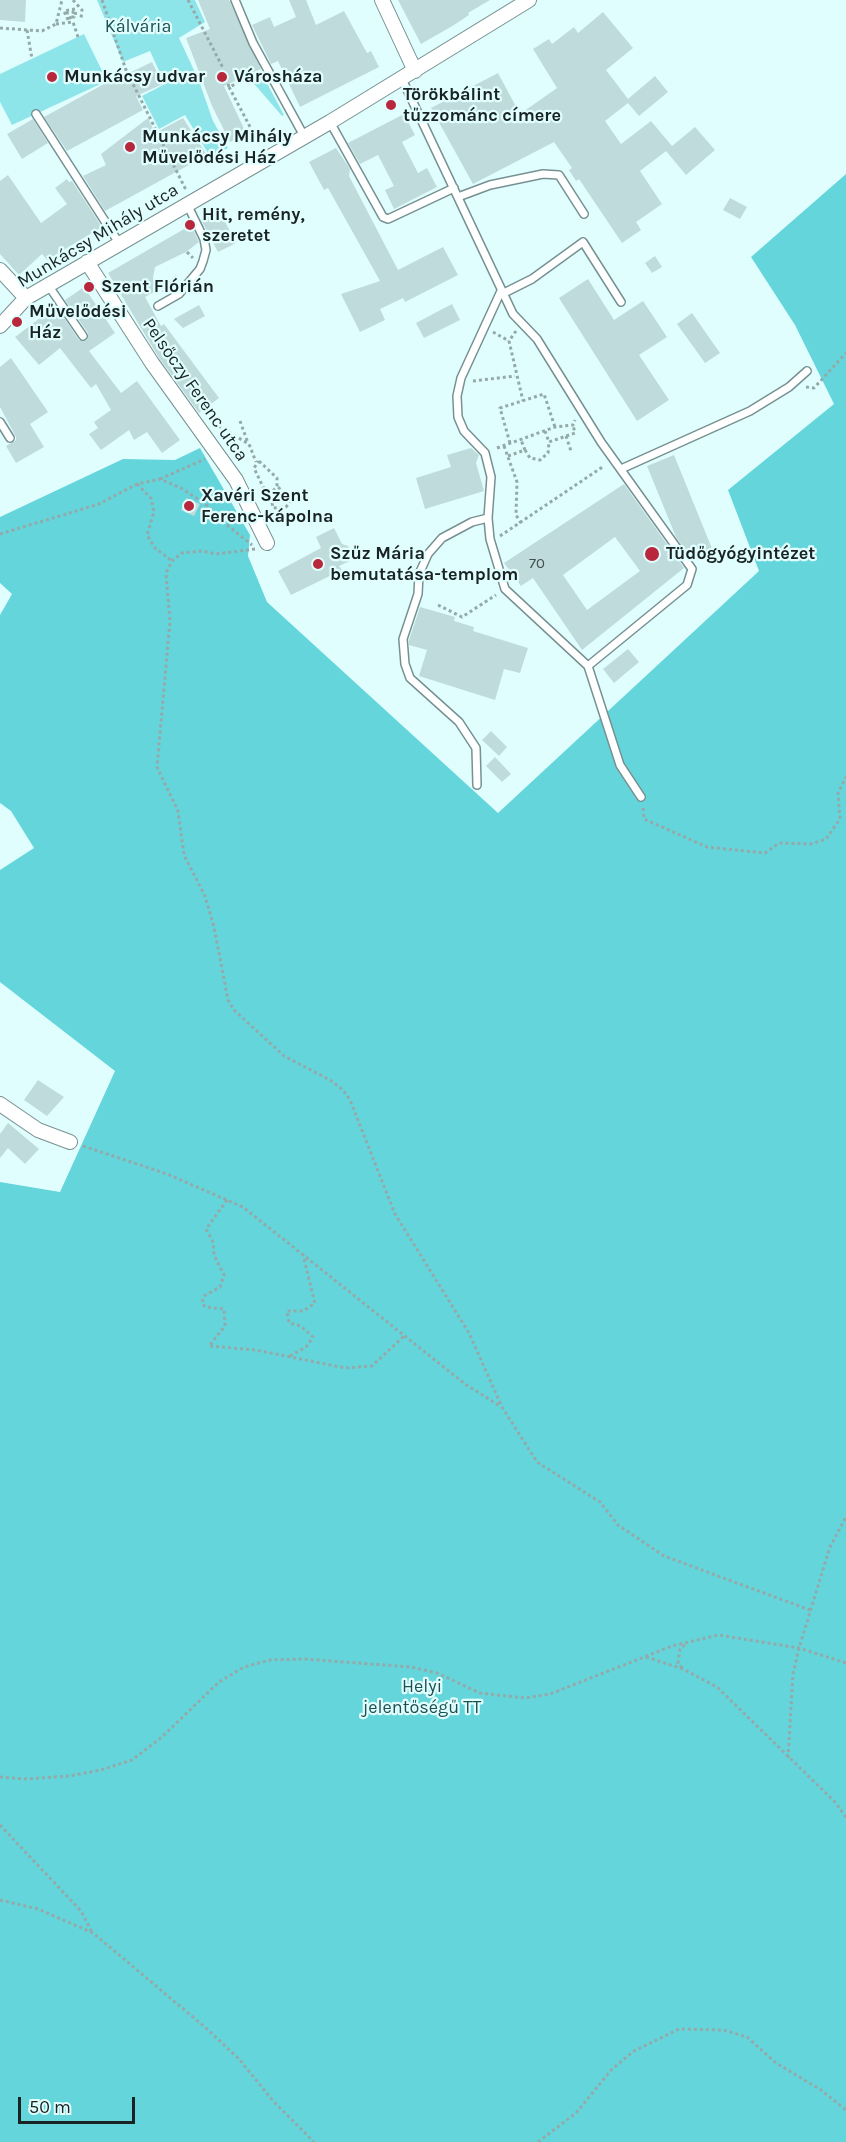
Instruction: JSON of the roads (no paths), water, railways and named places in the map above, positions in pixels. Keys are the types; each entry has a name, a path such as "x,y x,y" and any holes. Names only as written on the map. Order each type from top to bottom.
{"street":[{"path":"382,0 415,71"},
{"name":"Munkácsy Mihály utca","path":"0,326 26,298 330,122 529,0"},
{"name":"Pelsőczy Ferenc utca","path":"87,262 152,363 236,480 267,543"},
{"path":"0,270 26,298"},
{"path":"0,1104 38,1130 70,1142"}],"lane":[{"path":"235,0 253,43 304,136"},
{"path":"402,79 513,314 537,339 614,459 692,569 687,585 588,666"},
{"path":"36,114 118,243"},
{"path":"330,122 382,217 388,219 454,188"},
{"path":"458,197 490,185 543,174 559,175 584,214"},
{"path":"158,306 179,294 203,261 206,250 204,239 190,203"},
{"path":"621,302 583,242 524,284 502,292 461,378 457,396 458,417 464,431 485,453 491,477 488,518 490,539 505,589 588,666 620,765 641,797"},
{"path":"48,285 83,336"},
{"path":"621,469 750,411 789,387 807,371"},
{"path":"0,422 10,438"},
{"path":"477,784 476,748 459,722 410,678 405,664 403,639 418,594 419,574 428,554 442,538 472,522 488,518"}],"place":[{"name":"Munkácsy udvar","path":"52,77"},
{"name":"Városháza","path":"222,77"},
{"name":"Törökbálint tűzzománc címere","path":"391,105"},
{"name":"Munkácsy Mihály Művelődési Ház","path":"130,147"},
{"name":"Hit, remény, szeretet","path":"190,225"},
{"name":"Szent Flórián","path":"89,287"},
{"name":"Művelődési Ház","path":"17,322"},
{"name":"Xavéri Szent Ferenc-kápolna","path":"189,506"},
{"name":"Tüdőgyógyintézet","path":"652,554"},
{"name":"Szűz Mária bemutatása-templom","path":"318,564"}],"park label":[{"name":"Kálvária","path":"138,27"},
{"name":"Helyi jelentőségű TT","path":"422,1697"}]}
